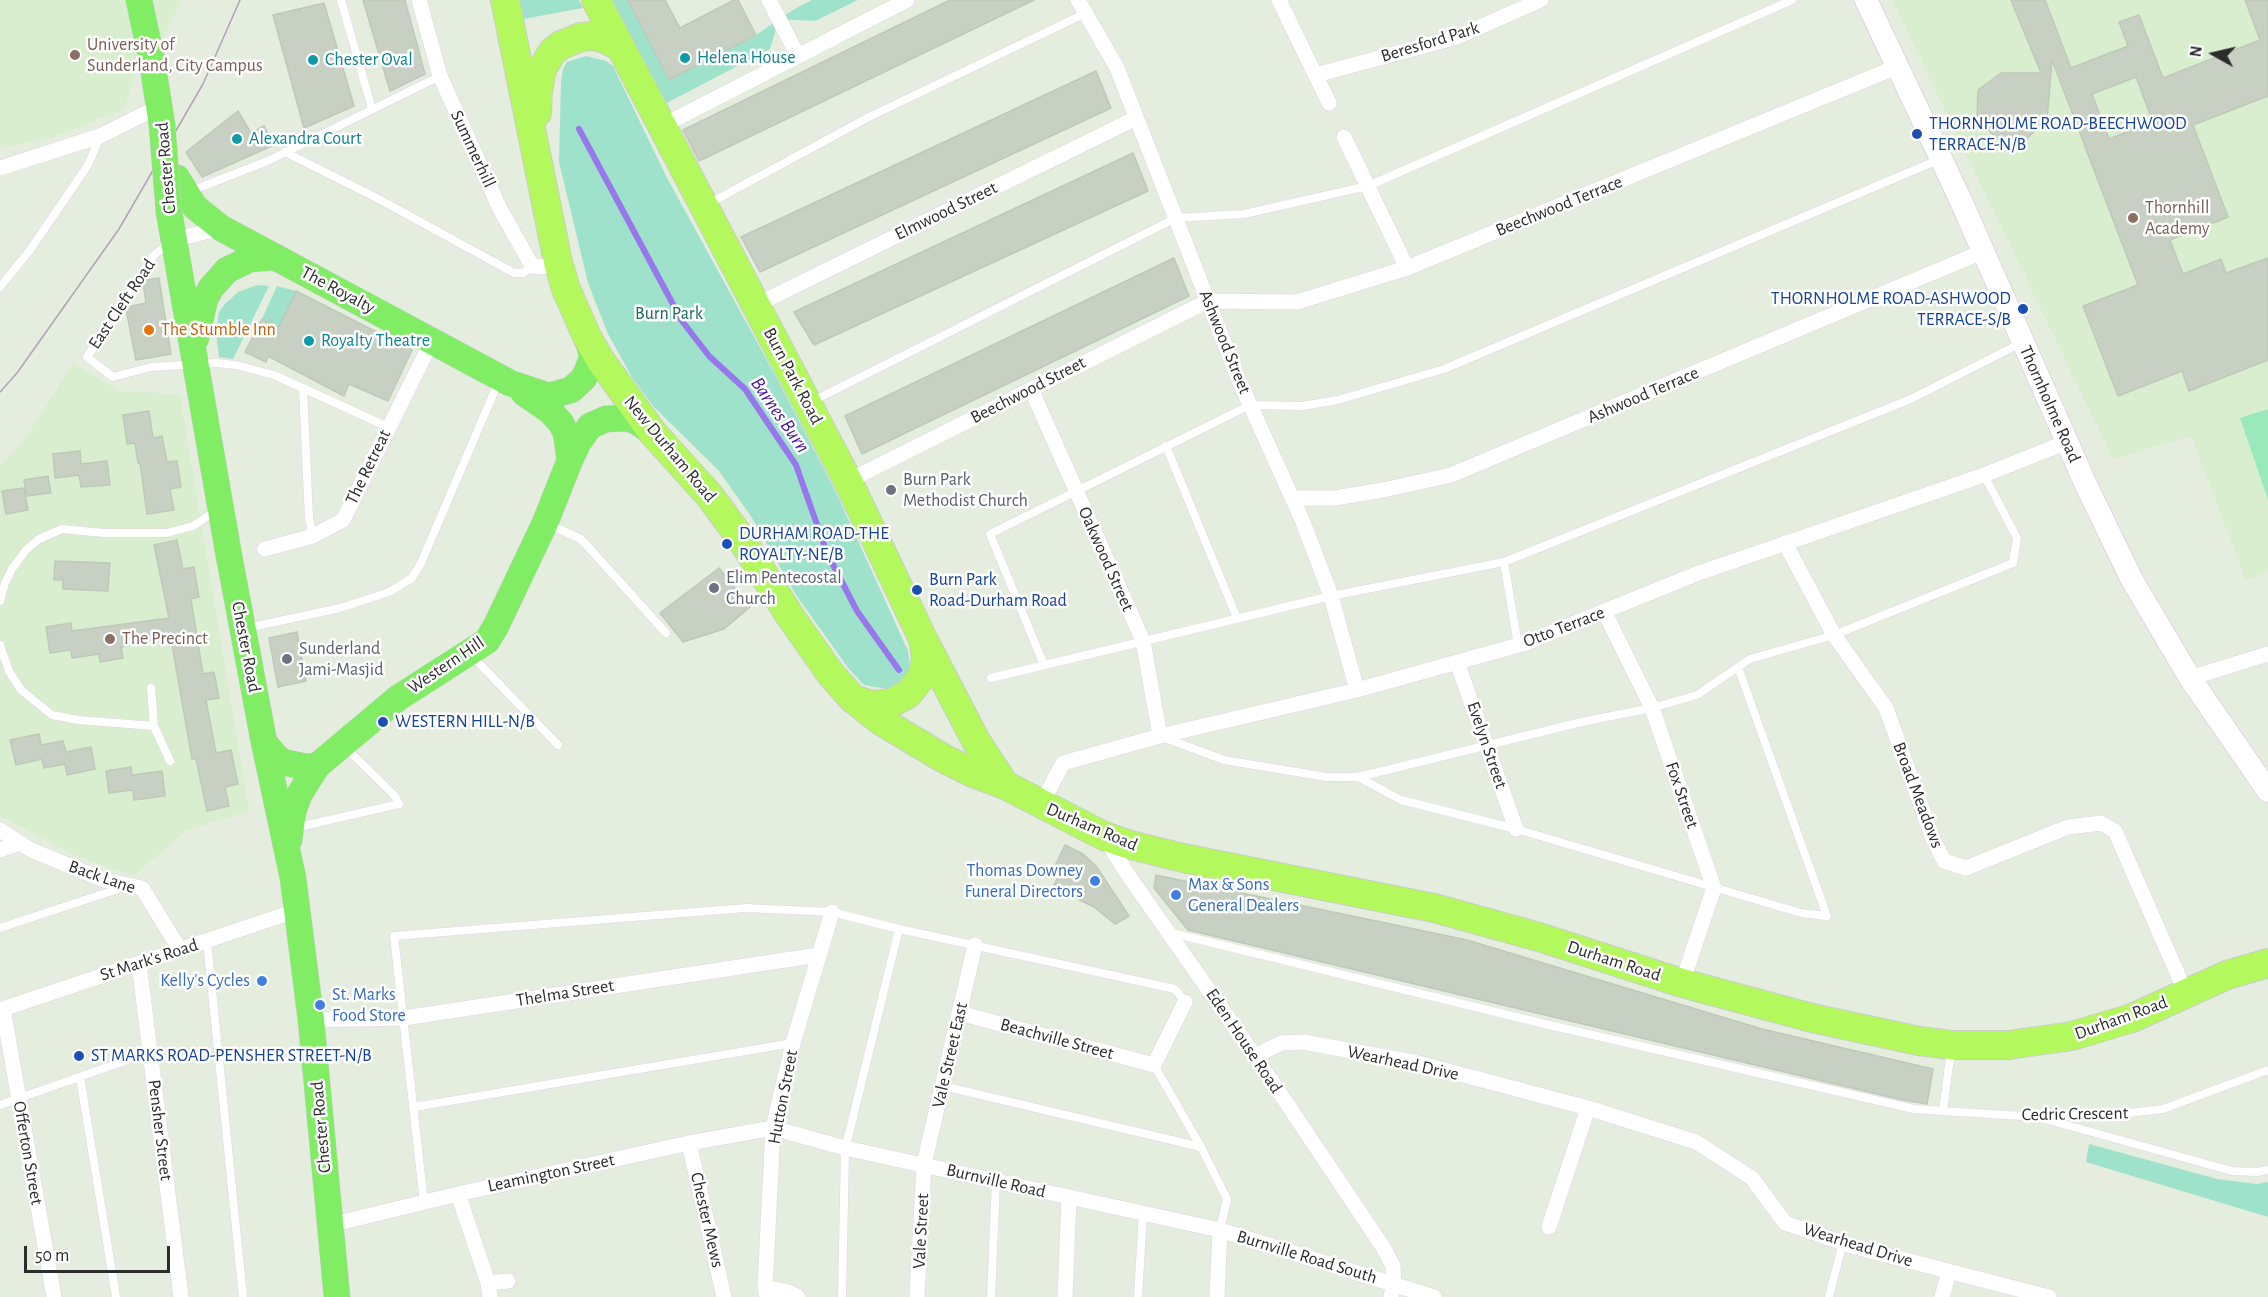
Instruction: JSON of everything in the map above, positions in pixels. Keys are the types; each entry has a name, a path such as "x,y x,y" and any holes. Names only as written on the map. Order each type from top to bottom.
{"highway":[{"name":"New Durham Road","path":"505,0 536,160 545,264 570,297 588,339 653,433 709,495 740,537 788,613 830,673 852,698 900,734 973,773 1005,785"},
{"name":"Burn Park Road","path":"596,0 848,481 922,637 976,741 1005,785"},
{"path":"536,160 538,91 546,60 561,45 581,37 605,39 621,47"},
{"path":"852,698 862,703 883,704 893,702 908,694 920,679 924,669 926,658 922,637"},
{"name":"Durham Road","path":"1005,785 1104,836 1155,852 1434,908 1539,937 1682,983 1812,1018 1919,1041 1951,1045 2009,1045 2072,1036 2132,1018 2227,975 2268,963"},
{"name":"Durham Road","path":"2227,975 2268,940"}],"main road":[{"name":"Chester Road","path":"138,0 177,195 173,240 220,508 298,910 311,1020 337,1297"},
{"path":"161,115 177,195"},
{"name":"The Royalty","path":"177,195 221,228 505,380 549,396 571,390 584,378 592,356 588,339"},
{"path":"195,357 201,310 218,278 238,263 263,257 276,257"},
{"path":"505,380 550,411 561,423 566,433 570,460"},
{"name":"Western Hill","path":"293,878 289,849 290,829 299,795 317,765 398,698 487,640 496,626 545,523 578,443 590,426 606,418 626,418 636,421 653,433"},
{"path":"264,742 276,757 284,762 306,767 317,765"}],"street":[{"name":"Summerhill","path":"419,0 440,76 500,209 545,264"},
{"path":"769,0 798,56"},
{"path":"662,126 907,0"},
{"path":"1279,0 1329,103"},
{"name":"Beresford Park","path":"1316,75 1457,37 1541,0"},
{"name":"Thornholme Road","path":"1866,0 1899,66 2067,442 2132,580 2190,678 2268,791"},
{"name":"Ashwood Street","path":"1082,7 1117,68 1250,405 1292,498 1330,596 1357,690"},
{"name":"Beechwood Terrace","path":"1208,301 1297,302 1407,268 1899,66"},
{"path":"0,168 161,115"},
{"name":"Elmwood Street","path":"756,305 1136,118"},
{"path":"1344,137 1407,268"},
{"name":"East Cleft Road","path":"173,240 221,228"},
{"name":"Ashwood Terrace","path":"1292,498 1335,498 1451,475 1982,252"},
{"name":"Beechwood Street","path":"848,481 1208,301"},
{"name":"The Retreat","path":"265,549 313,536 343,520 432,341"},
{"name":"Oakwood Street","path":"1031,389 1143,641 1160,736"},
{"name":"Otto Terrace","path":"1041,805 1064,763 1160,736 1357,690 1518,645 1696,574 1984,475 2067,442"},
{"name":"Broad Meadows","path":"1785,543 1834,634 1886,708 1944,861 1966,868 2068,827 2101,823 2115,831 2186,993"},
{"name":"Fox Street","path":"1604,611 1652,708 1714,888"},
{"path":"2190,678 2268,654"},
{"name":"Evelyn Street","path":"1457,662 1516,829"},
{"name":"Back Lane","path":"0,830 31,850 104,880 142,888 180,950"},
{"name":"Eden House Road","path":"1104,836 1383,1247 1393,1266 1393,1291"},
{"path":"0,850 21,843"},
{"path":"1682,983 1714,888"},
{"name":"St Mark's Road","path":"1,1009 298,910"},
{"name":"Hutton Street","path":"766,1292 773,1128 793,1043 831,912"},
{"name":"Vale Street East","path":"924,1164 975,945"},
{"name":"Thelma Street","path":"311,1020 404,1018 818,955"},
{"name":"Pensher Street","path":"139,964 181,1297"},
{"path":"1154,1065 1185,1002"},
{"name":"Offerton Street","path":"1,1009 54,1297"},
{"name":"Beachville Street","path":"959,1014 1154,1065"},
{"name":"Wearhead Drive","path":"1255,1056 1281,1043 1303,1042 1418,1063 1588,1108 1696,1142 1752,1178 1785,1223 1949,1272 2049,1297"},
{"path":"1549,1227 1588,1108"},
{"name":"Burnville Road","path":"773,1128 845,1148 1220,1230"},
{"name":"Leamington Street","path":"330,1225 689,1143 773,1128"},
{"name":"Chester Mews","path":"689,1143 724,1297"},
{"name":"Vale Street","path":"917,1297 924,1164"},
{"path":"458,1194 489,1290 508,1281"},
{"path":"1065,1297 1069,1197"},
{"path":"1217,1297 1220,1230"},
{"name":"Burnville Road South","path":"1220,1230 1393,1291 1434,1297"},
{"path":"1942,1297 1949,1272"},
{"path":"766,1292 789,1292 798,1297"}],"lane":[{"path":"341,0 372,109"},
{"path":"807,404 1176,218 1244,214 1368,186 1792,0"},
{"path":"704,206 869,117 1082,7"},
{"path":"177,195 270,160 440,76"},
{"path":"0,287 30,250 88,165 100,136"},
{"path":"285,152 375,196 514,273 523,273 545,264"},
{"path":"1044,665 990,534 1250,405 1302,406 1338,400 1444,369 1941,158"},
{"name":"East Cleft Road","path":"173,240 153,256 87,357 113,377 195,357"},
{"path":"991,678 1330,596 1504,562 1911,399 2023,342"},
{"path":"195,357 274,375 388,427"},
{"path":"243,629 340,608 389,592 412,578 505,380"},
{"path":"303,388 309,518 313,536"},
{"path":"1166,446 1237,618"},
{"path":"1160,736 1224,760 1327,777 1358,777 1652,708 1697,695 1750,658 1834,634 2013,563 2017,538 1984,475"},
{"path":"0,601 12,569 26,550 39,539 55,532 63,529 104,533 167,533 193,526 220,508"},
{"path":"545,523 581,539 666,633"},
{"path":"1504,562 1518,645"},
{"path":"0,647 9,671 21,690 52,715 78,720 154,726"},
{"path":"470,653 558,745"},
{"path":"1358,777 1401,801 1516,829 1801,913 1827,916 1738,667"},
{"path":"151,688 154,726 170,761"},
{"path":"290,829 399,804 395,796 342,744"},
{"path":"0,928 127,886"},
{"path":"424,1203 394,936 746,908 831,912 899,929 1175,988 1185,1002"},
{"path":"842,1297 845,1148 899,929"},
{"name":"Cedric Crescent","path":"1167,932 1568,1029 1914,1109 2037,1117 2120,1114 2163,1109 2268,1070"},
{"path":"207,941 243,1297"},
{"path":"414,1107 793,1043"},
{"path":"1943,1112 1951,1045"},
{"path":"0,1105 150,1052"},
{"path":"1154,1065 1201,1147 1227,1199 1220,1230"},
{"path":"80,1077 116,1297"},
{"path":"943,1086 1201,1147"},
{"path":"2037,1117 2232,1171 2268,1170"},
{"path":"991,1297 996,1181"},
{"path":"1138,1297 1143,1213"},
{"path":"1829,1297 1843,1242"}],"shaded area":[{"name":"University of Sunderland, City Campus","path":"0,0 181,0 170,25 131,84 125,109 50,138 0,148"},
{"name":"Thornhill Academy","path":"1892,0 2268,0 2268,572 2246,580 2191,436 2113,459"},
{"name":"The Precinct","path":"73,363 119,391 180,394 249,811 186,831 133,876 78,857 0,816 0,466 24,441"}],"green space":[{"path":"516,0 579,0 583,8 518,20"},
{"path":"609,0 628,0 669,80 756,35 779,19 770,49 661,106"},
{"path":"812,0 858,0 815,21 779,19"},
{"name":"Burn Park","path":"586,56 606,61 613,66 666,176 835,490 908,651 910,666 906,678 897,687 887,689 864,685 849,669 796,595 752,518 719,471 654,407 633,379 608,334 588,283 559,162 563,69 567,62"},
{"path":"257,285 269,286 233,359 219,357 216,331 219,312 238,292"},
{"path":"277,286 296,291 279,327 262,319"},
{"path":"2268,409 2268,500 2240,418"},
{"path":"2089,1144 2217,1179 2257,1184 2268,1182 2268,1217 2086,1162"}],"building":[{"path":"363,0 405,0 425,74 390,91"},
{"name":"Helena House","path":"628,0 665,0 680,28 738,0 756,35 669,80"},
{"path":"950,0 1034,0 699,161 683,130"},
{"path":"2011,0 2045,0 2071,68 2128,46 2119,22 2139,15 2163,78 2260,40 2245,0 2268,0 2268,96 2193,125 2228,217 2170,240 2183,274 2221,259 2226,273 2268,258 2268,360 2189,391 2182,371 2118,396 2083,306 2138,285 2052,60 2047,120 2025,140 1999,140 1977,120 1978,90 2001,73 2041,73","holes":["2136,77 2153,122 2109,139 2092,94"]},
{"name":"Chester Oval","path":"324,3 354,106 304,128 273,15"},
{"path":"1096,71 1111,108 760,272 741,237"},
{"name":"Alexandra Court","path":"238,111 251,133 264,126 274,145 202,177 186,152"},
{"path":"1133,153 1148,191 814,345 794,312"},
{"path":"1174,258 1189,296 862,454 845,416"},
{"name":"The Stumble Inn","path":"159,278 171,354 136,360 126,309 146,303 143,282"},
{"name":"Royalty Theatre","path":"296,291 412,350 388,401 349,384 344,396 268,356 266,362 245,352 262,319 279,327"},
{"path":"149,411 153,438 162,436 167,462 177,461 181,487 170,489 174,510 147,514 140,463 138,463 135,443 127,444 123,415"},
{"path":"80,451 81,464 107,461 110,485 81,487 79,475 55,478 53,454"},
{"path":"48,476 51,493 27,496 24,480"},
{"path":"24,488 28,510 6,514 2,491"},
{"path":"177,540 183,569 194,567 199,597 191,599 203,674 214,672 219,698 206,700 216,753 231,750 238,784 225,787 229,806 207,811 196,759 192,759 171,639 121,647 123,658 100,662 99,654 72,658 71,650 50,653 46,627 71,623 72,631 169,618 154,545"},
{"path":"55,561 110,563 108,591 63,589 63,580 54,580"},
{"name":"Elim Pentecostal Church","path":"719,568 750,607 724,629 683,642 660,613"},
{"name":"Sunderland Jami-Masjid","path":"297,632 306,681 278,687 269,638"},
{"path":"39,734 41,745 63,741 66,752 91,747 95,769 67,775 65,764 44,768 42,759 16,765 10,740"},
{"path":"131,767 132,775 162,771 165,796 134,800 133,790 109,793 106,771"},
{"path":"1065,845 1083,854 1096,866 1129,916 1115,924 1094,907 1053,887 1058,877 1051,874"},
{"path":"1156,875 1467,940 1762,1029 1933,1069 1927,1104 1188,930 1154,888"}],"waterway":[{"name":"Barnes Burn","path":"579,129 682,321 709,356 745,389 796,465 827,553 857,611 899,670"}],"tram line":[{"path":"0,392 17,373 119,229 203,84 240,0"}],"place":[{"name":"University of Sunderland, City Campus","path":"75,55"},
{"name":"Helena House","path":"685,58"},
{"name":"Chester Oval","path":"313,60"},
{"name":"THORNHOLME ROAD-BEECHWOOD TERRACE-N/B","path":"1917,134"},
{"name":"Alexandra Court","path":"237,139"},
{"name":"Thornhill Academy","path":"2133,218"},
{"name":"THORNHOLME ROAD-ASHWOOD TERRACE-S/B","path":"2023,309"},
{"name":"The Stumble Inn","path":"149,330"},
{"name":"Royalty Theatre","path":"309,341"},
{"name":"Burn Park Methodist Church","path":"891,490"},
{"name":"DURHAM ROAD-THE ROYALTY-NE/B","path":"727,544"},
{"name":"Elim Pentecostal Church","path":"714,588"},
{"name":"Burn Park Road-Durham Road","path":"917,590"},
{"name":"The Precinct","path":"110,639"},
{"name":"Sunderland Jami-Masjid","path":"287,659"},
{"name":"WESTERN HILL-N/B","path":"383,722"},
{"name":"Thomas Downey Funeral Directors","path":"1095,881"},
{"name":"Max & Sons General Dealers","path":"1176,895"},
{"name":"Kelly's Cycles","path":"262,981"},
{"name":"St. Marks Food Store","path":"320,1005"},
{"name":"ST MARKS ROAD-PENSHER STREET-N/B","path":"79,1056"}]}
